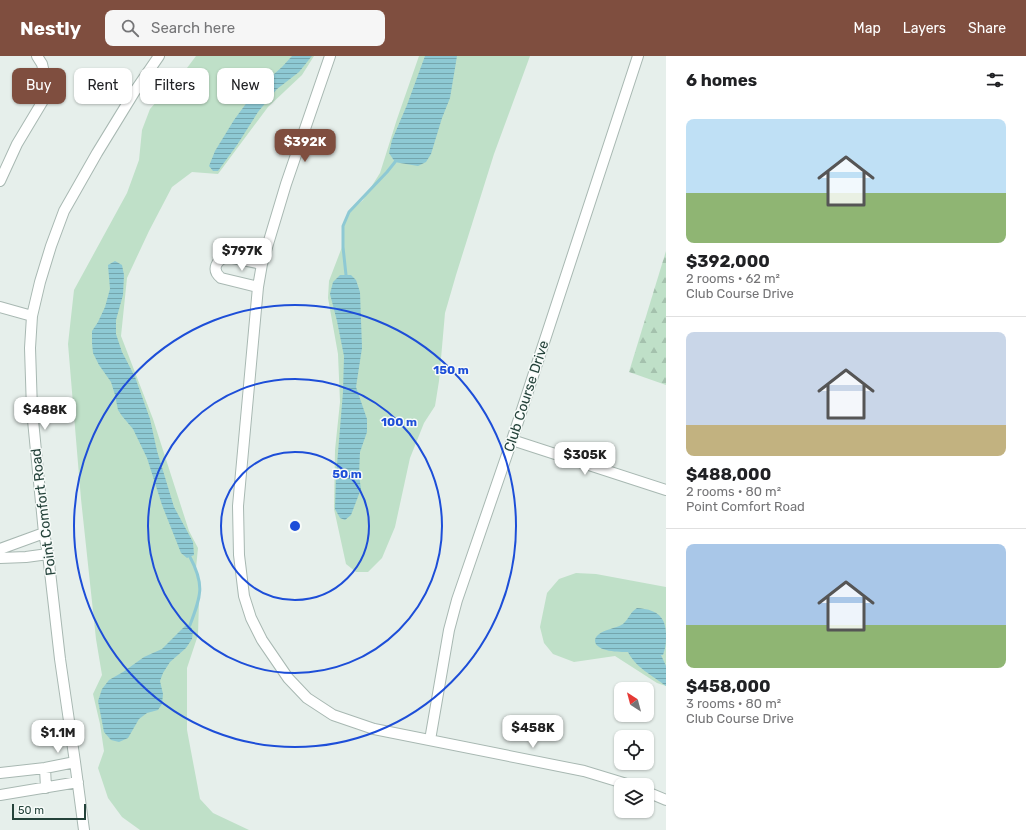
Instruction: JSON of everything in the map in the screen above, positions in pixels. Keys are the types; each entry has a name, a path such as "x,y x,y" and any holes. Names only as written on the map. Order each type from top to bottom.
{"street":[{"path":"0,181 17,144 44,98 46,81 42,64 37,56"},
{"name":"Point Comfort Road","path":"84,830 44,533 32,410 30,348 32,316 40,282 64,211 135,91 159,56"},
{"path":"330,56 286,184 262,264 258,287 238,506 239,555 244,596 251,618 262,640 288,678 307,698 333,715 374,729 584,770 614,780"},
{"name":"Club Course Drive","path":"430,740 449,630 457,600 512,440 638,56"},
{"path":"258,287 221,278 216,272 216,267 219,261 228,257 262,264"},
{"path":"0,307 32,316"},
{"path":"512,440 666,490"},
{"path":"0,549 44,533"},
{"path":"0,558 48,554"},
{"path":"0,773 45,768 75,762"},
{"path":"45,768 46,788"},
{"path":"0,795 78,782"},
{"path":"654,795 666,800"}],"green space":[{"path":"196,56 314,56 302,75 274,101 274,68 217,68 217,104 271,104 218,174 192,172 172,187 127,278 121,336 153,419 189,531 198,548 196,568 200,586 198,635 187,668 187,730 200,799 213,813 249,830 140,830 122,817 108,798 98,768 104,751 93,694 102,675 96,639 81,499 68,344 74,290 127,193 139,160 142,130 150,109 154,104 209,104 209,68 187,68"},
{"path":"419,56 530,56 494,154 445,313 439,381 435,406 424,423 410,458 395,527 382,558 368,572 356,572 346,564 334,509 335,450 340,402 338,354 328,298 329,281 342,247 343,226 349,212 363,200 380,173"},
{"path":"666,251 666,385 629,372"},
{"path":"576,573 596,574 666,587 666,686 657,683 615,656 574,662 553,654 544,643 540,627 547,593 559,579"}],"water":[{"path":"292,56 312,56 299,72 274,93 274,74"},
{"path":"425,56 457,56 450,98 431,154 426,162 418,166 395,162 389,153 392,140"},
{"path":"246,104 265,104 218,171 213,171 209,166 215,151"},
{"path":"115,261 122,265 124,275 123,295 116,320 116,334 122,352 135,377 150,419 157,451 174,507 193,542 194,555 187,558 181,553 162,505 147,458 133,429 118,410 111,382 99,365 93,353 92,331 105,307 110,289 108,265"},
{"path":"340,275 351,275 356,280 360,292 362,348 356,387 367,419 367,432 360,452 359,475 361,489 351,515 345,520 340,518 335,509 344,356 330,294 333,282"},
{"path":"637,608 649,610 658,614 664,622 666,642 663,655 661,655 666,666 666,686 640,667 628,652 604,649 596,645 595,639 600,633 623,624"},
{"path":"190,625 193,631 192,639 186,648 170,662 163,673 160,681 163,694 162,704 158,710 147,713 139,719 128,738 119,742 111,740 104,732 98,701 102,689 109,680 144,657 162,649 185,626"}],"waterway":[{"path":"346,275 343,247 343,226 349,212 395,162"},
{"path":"190,557 198,575 200,591 197,606 190,625"}]}
